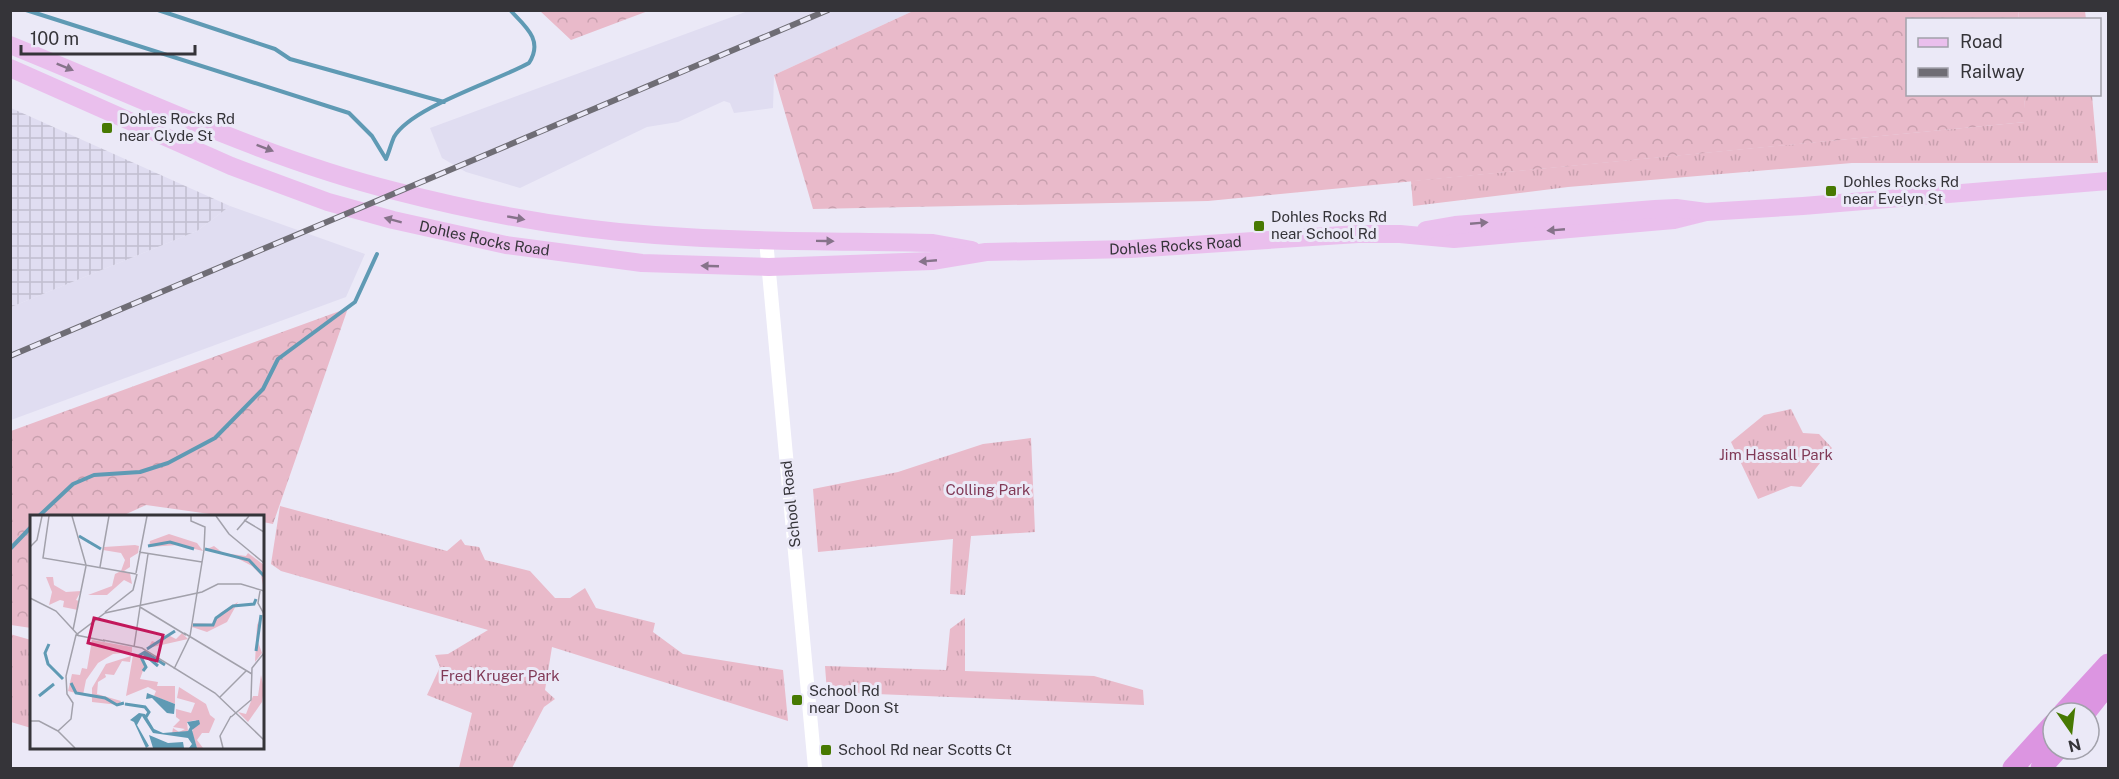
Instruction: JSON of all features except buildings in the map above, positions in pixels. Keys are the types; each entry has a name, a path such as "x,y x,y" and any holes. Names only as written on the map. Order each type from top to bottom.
{"highway":[{"path":"2074,701 2109,664"},
{"path":"2095,701 2109,684"},
{"path":"2013,768 2041,736"}],"main road":[{"name":"Dohles Rocks Road","path":"10,45 279,154 393,191 489,213 603,231 766,240 933,243 986,252"},
{"name":"Dohles Rocks Road","path":"10,68 231,166 328,202 393,220 506,245 602,259 685,265 769,267 932,261 986,252 1101,250 1294,237 1400,234 1455,225 1638,210 1676,208 1706,212 2109,181"}],"street":[{"name":"School Road","path":"766,240 815,768"}],"shaded area":[{"path":"748,11 913,11 774,75 773,108 734,113 730,103 724,101 678,122 647,127 520,188 466,172 442,158 430,128"},
{"path":"11,108 230,206 197,231 11,307"},
{"path":"230,206 365,254 346,297 11,420 11,307 197,231"}],"green space":[{"path":"540,11 648,11 571,40"},
{"path":"913,11 2018,11 2019,18 1906,18 1906,96 2024,96 2026,122 1208,201 813,209 774,75"},
{"path":"2018,11 2085,11 2086,18 2019,18"},
{"path":"2024,96 2092,96 2098,163 1852,163 1568,187 1413,206 1411,181 2025,122"},
{"path":"348,308 273,524 264,522 264,515 217,515 146,505 124,515 30,515 30,628 11,625 11,431"},
{"name":"Jim Hassall Park","path":"1791,409 1803,433 1819,434 1832,448 1801,487 1791,486 1758,499 1731,442 1764,415"},
{"name":"Colling Park","path":"1031,438 1035,532 971,536 965,595 950,594 953,539 818,552 813,489 898,472 983,444"},
{"name":"Fred Kruger Park","path":"280,506 447,551 461,539 465,545 479,547 485,560 530,571 555,598 570,598 585,588 596,608 655,623 653,632 683,654 783,670 788,721 552,647 545,690 555,699 544,707 512,768 459,768 472,713 427,695 440,667 435,655 448,654 488,630 281,571 271,564"},
{"path":"965,618 965,671 1094,676 1143,690 1144,705 827,692 825,666 946,670 950,629"},
{"path":"10,634 30,640 30,728 11,722"}],"waterway":[{"path":"26,10 349,113 372,136 386,159"},
{"path":"158,10 275,49 290,59 444,102"},
{"path":"386,159 394,137 403,126 418,115 529,63 533,55 534,40 527,28 510,10"},
{"path":"40,515 73,484 94,475 140,472 168,463 215,438 263,389 278,359 355,302 377,254"},
{"path":"10,549 30,528"}],"railway":[{"path":"10,356 828,10"}],"place":[{"name":"Dohles Rocks Rd near Clyde St","path":"107,128"},
{"name":"Dohles Rocks Rd near Evelyn St","path":"1831,191"},
{"name":"Dohles Rocks Rd near School Rd","path":"1259,226"},
{"name":"School Rd near Doon St","path":"797,700"},
{"name":"School Rd near Scotts Ct","path":"826,750"}]}
